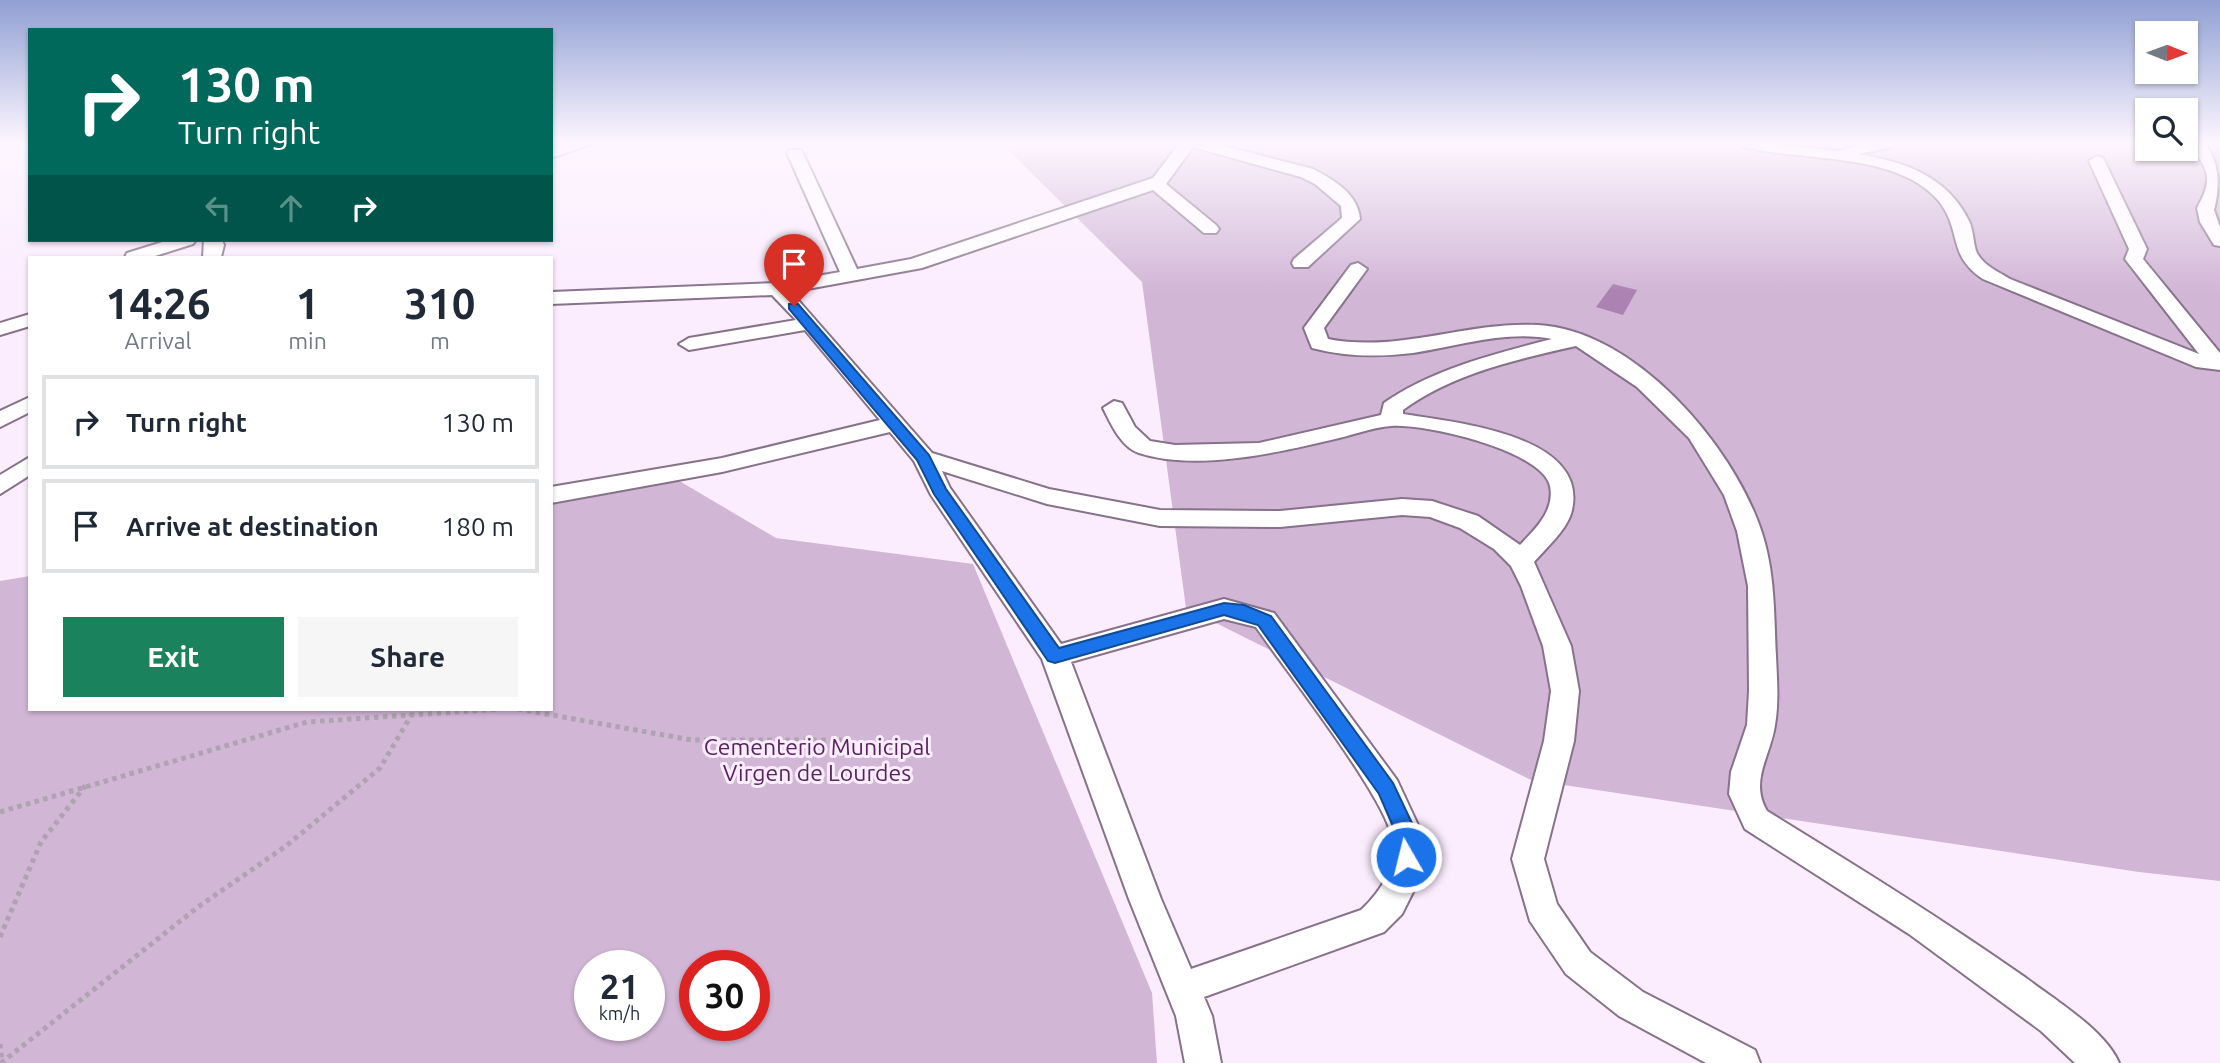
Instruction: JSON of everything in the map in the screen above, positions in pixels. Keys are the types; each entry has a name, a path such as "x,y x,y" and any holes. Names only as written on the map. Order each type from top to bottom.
{"street":[{"path":"813,194 851,276"},
{"path":"553,298 777,289 851,276 915,264 1124,194"},
{"path":"1168,194 1210,229"},
{"path":"1301,263 1351,219 1350,204 1337,194"},
{"path":"1941,194 1950,204 1963,229 1970,260 2003,283 2203,363 2217,364 2134,259 2138,249 2112,194"},
{"path":"2216,194 2206,205 2205,212 2220,241"},
{"path":"137,256 181,242"},
{"path":"1358,269 1314,328 1319,344 1340,350 1394,351 1535,330 1553,331 1579,340 1618,361 1650,384 1698,432 1740,500 1760,572 1764,691 1761,729 1744,778 1744,803 1756,820 1921,923 2053,1019 2101,1063"},
{"path":"777,289 897,423 924,458 939,490 1055,656 1145,899 1194,1016 1203,1063"},
{"path":"0,329 28,321"},
{"path":"689,344 810,323"},
{"path":"1392,419 1392,408 1423,390 1503,359 1579,340"},
{"path":"0,419 28,404"},
{"path":"1114,408 1126,431 1143,447 1175,452 1259,450 1392,419 1505,440 1543,458 1557,476 1562,493 1559,512 1521,561"},
{"path":"553,495 697,470 897,423"},
{"path":"924,458 1047,496 1160,518 1280,519 1402,507 1432,509 1469,522 1503,543 1521,561 1557,646 1565,691 1559,741 1528,859 1542,910 1578,963 1621,996 1742,1063"},
{"path":"0,486 28,465"},
{"path":"1055,656 1224,609 1244,612 1265,620 1386,789 1408,838 1405,876 1390,904 1372,921 1183,988"}],"path":[{"path":"0,812 307,722 465,711"},
{"path":"528,711 600,726 692,740 842,740"},
{"path":"1,1063 198,907 286,846 380,768 412,714"},
{"path":"0,937 41,842 86,785"},
{"path":"0,1044 1,1063"}],"green space":[{"path":"1052,194 2220,194 2220,881 2139,872 1531,780 1186,608 1142,282"},
{"name":"Cementerio Municipal Virgen de Lourdes","path":"659,469 776,538 973,564 1152,993 1157,1063 0,1063 0,581 28,576 28,711 553,711 553,491"}],"shaded area":[{"path":"1613,284 1637,290 1623,315 1596,307"}],"route":[{"path":"794,306 897,423 924,458 939,490 988,564 1055,656 1224,609 1244,612 1265,620 1386,789 1408,838 1406,857"}]}
